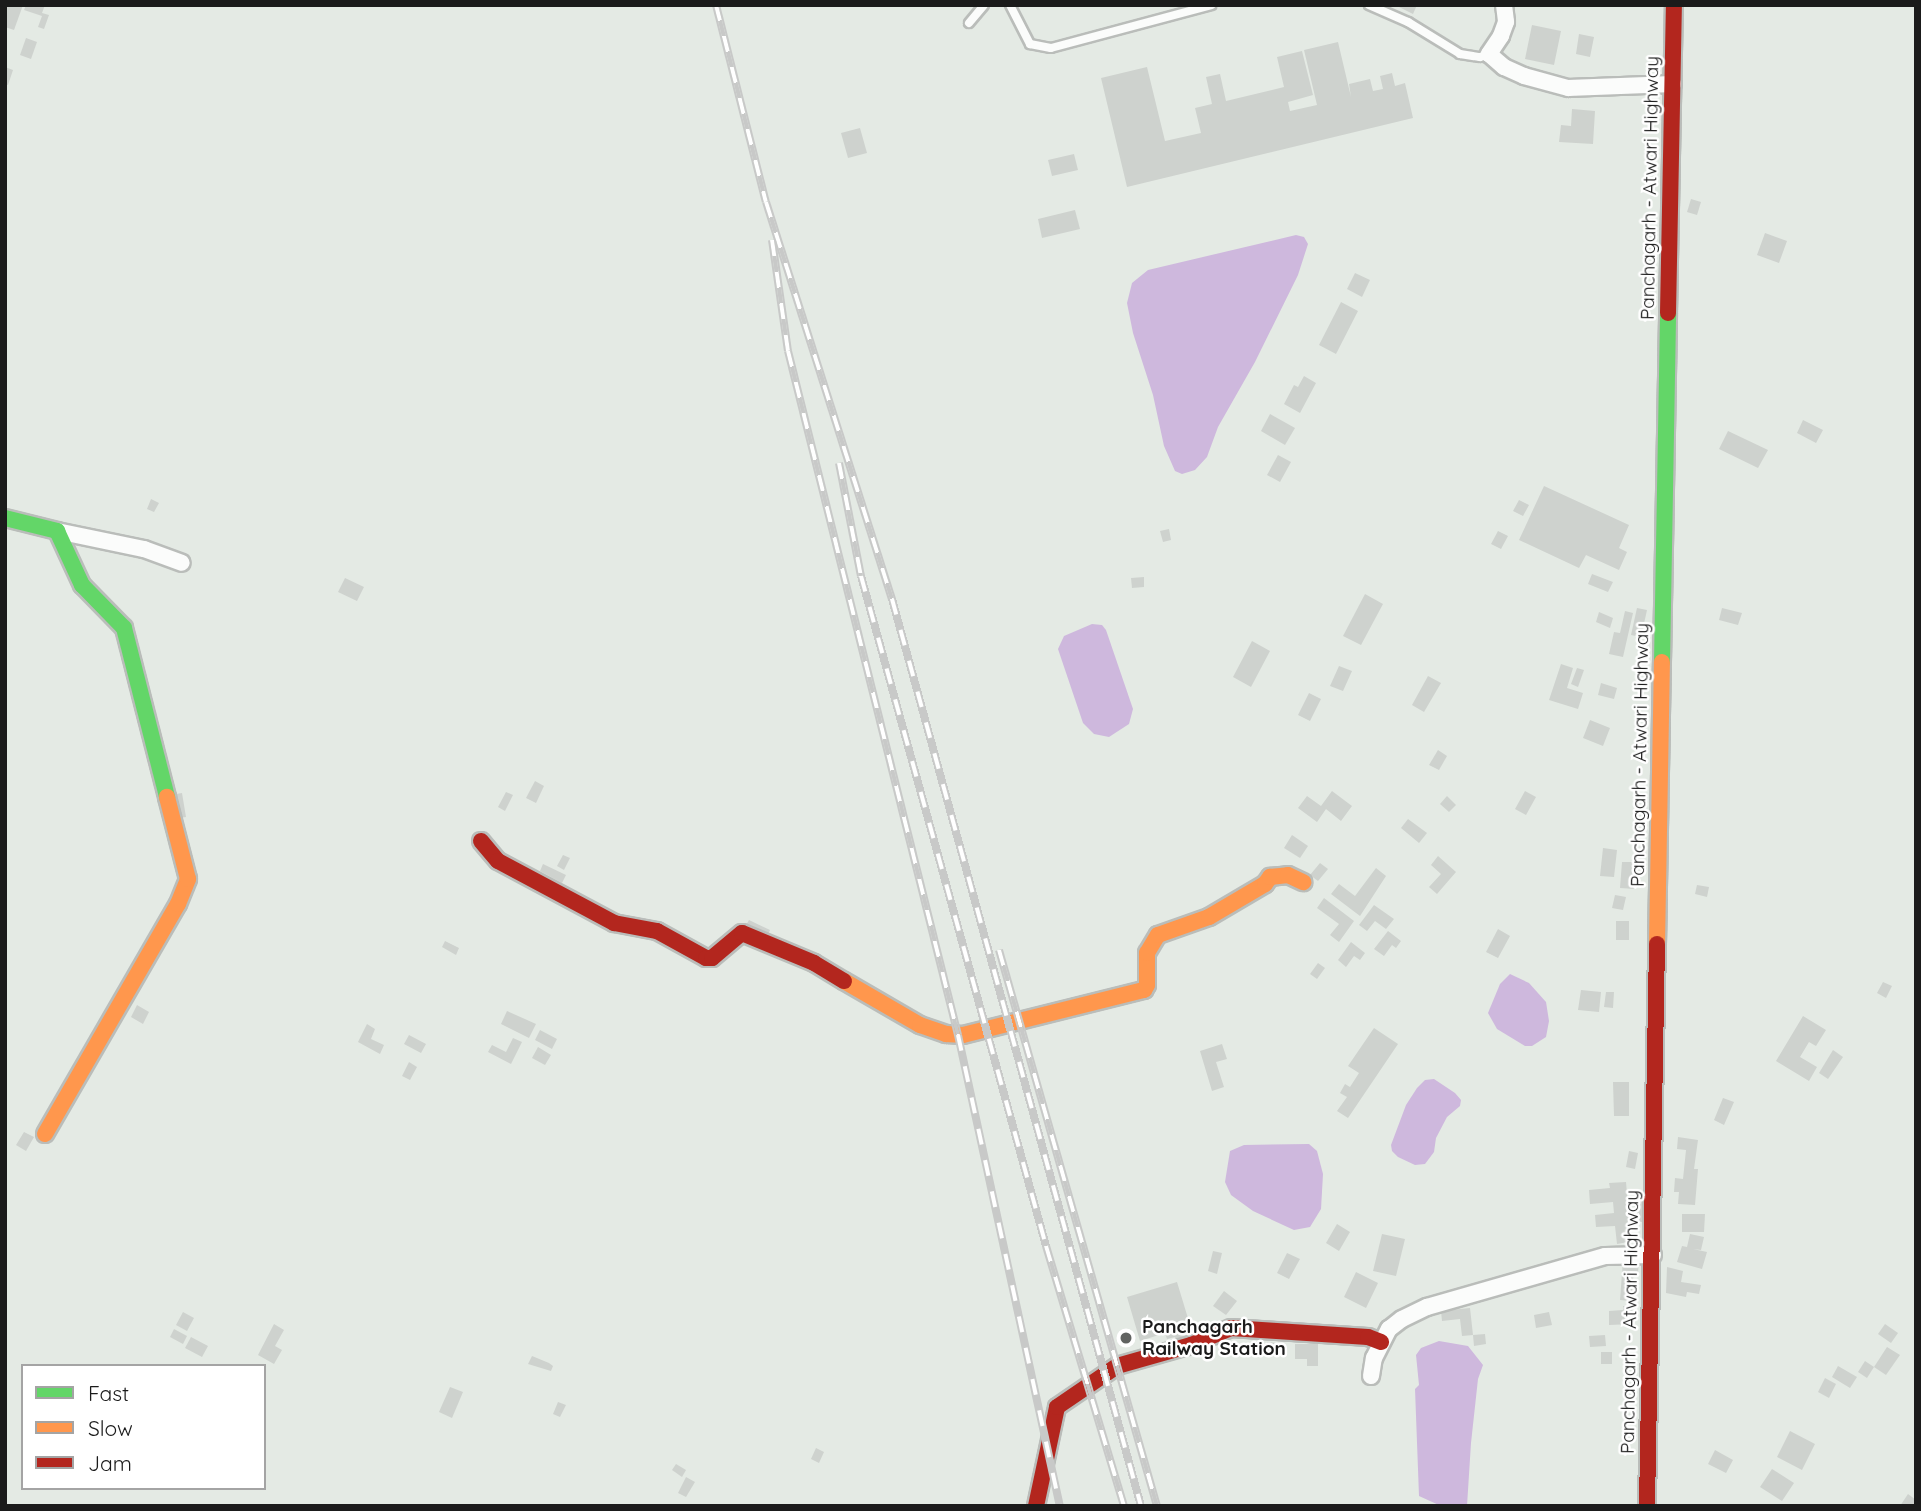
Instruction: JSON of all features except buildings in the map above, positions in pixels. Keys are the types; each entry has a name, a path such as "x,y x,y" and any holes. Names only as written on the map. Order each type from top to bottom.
{"street":[{"path":"1504,5 1504,29 1489,54 1504,67 1524,76 1568,88 1673,84"},
{"name":"Panchagarh - Atwari Highway","path":"1647,1506 1674,5"},
{"path":"5,518 144,549 182,563"},
{"path":"45,1134 178,904 187,878 124,628 82,584 57,531"},
{"path":"481,841 498,861 614,923 657,931 706,958 712,958 736,935 742,933 814,963 920,1026 962,1035 1144,990 1147,985 1147,953 1158,935 1209,917 1265,884 1270,877 1288,875 1303,882"},
{"path":"1371,1376 1381,1342 1402,1319 1427,1307 1605,1256 1653,1255"},
{"path":"1036,1506 1057,1407 1117,1366 1191,1345 1231,1328 1368,1337 1381,1342"}],"lane":[{"path":"969,23 984,5"},
{"path":"1010,5 1030,44 1051,48 1211,5"},
{"path":"1369,5 1408,22 1460,54 1479,57 1489,54"}],"shaded area":[{"path":"1296,235 1304,237 1308,244 1298,275 1255,362 1218,427 1207,457 1195,470 1182,474 1175,471 1164,446 1153,395 1133,333 1127,303 1132,283 1148,270"},
{"path":"1092,624 1102,625 1106,630 1133,709 1129,724 1109,737 1094,734 1083,723 1058,649 1064,636"},
{"path":"1510,974 1529,983 1546,1002 1549,1021 1546,1037 1532,1046 1525,1046 1497,1029 1488,1013 1500,984"},
{"path":"1434,1079 1455,1093 1461,1100 1460,1106 1447,1117 1436,1138 1434,1152 1425,1164 1415,1165 1398,1157 1392,1151 1391,1145 1406,1105 1417,1088 1425,1080"},
{"path":"1309,1144 1317,1151 1323,1174 1321,1209 1310,1227 1294,1230 1253,1211 1231,1195 1225,1182 1230,1151 1244,1145"},
{"path":"1439,1341 1468,1346 1483,1365 1478,1379 1467,1506 1441,1506 1419,1496 1415,1389 1419,1385 1416,1355 1421,1348"}],"railway":[{"path":"716,5 766,202 892,599 1141,1506"},
{"path":"772,240 788,351 958,1035 1060,1506"},
{"path":"839,463 861,576 1046,1246 1124,1506"},
{"path":"999,950 1157,1506"}],"traffic: fast":[{"path":"1662,662 1668,313"},
{"path":"5,518 57,531 82,585 124,628 167,797"}],"traffic: slow":[{"path":"1657,944 1662,662"},
{"path":"45,1134 178,904 188,879 167,797"},
{"path":"844,981 920,1025 946,1034 963,1035 1144,990 1147,985 1147,953 1158,935 1209,917 1265,884 1270,877 1288,875 1303,882"}],"traffic: jam":[{"path":"1668,313 1674,5"},
{"path":"481,841 498,861 614,923 657,931 706,958 712,958 742,933 814,963 844,981"},
{"path":"1647,1506 1657,944"},
{"path":"1036,1506 1057,1407 1117,1366 1191,1345 1231,1328 1368,1337 1381,1342"}],"place":[{"name":"Panchagarh Railway Station","path":"1126,1338"}]}
